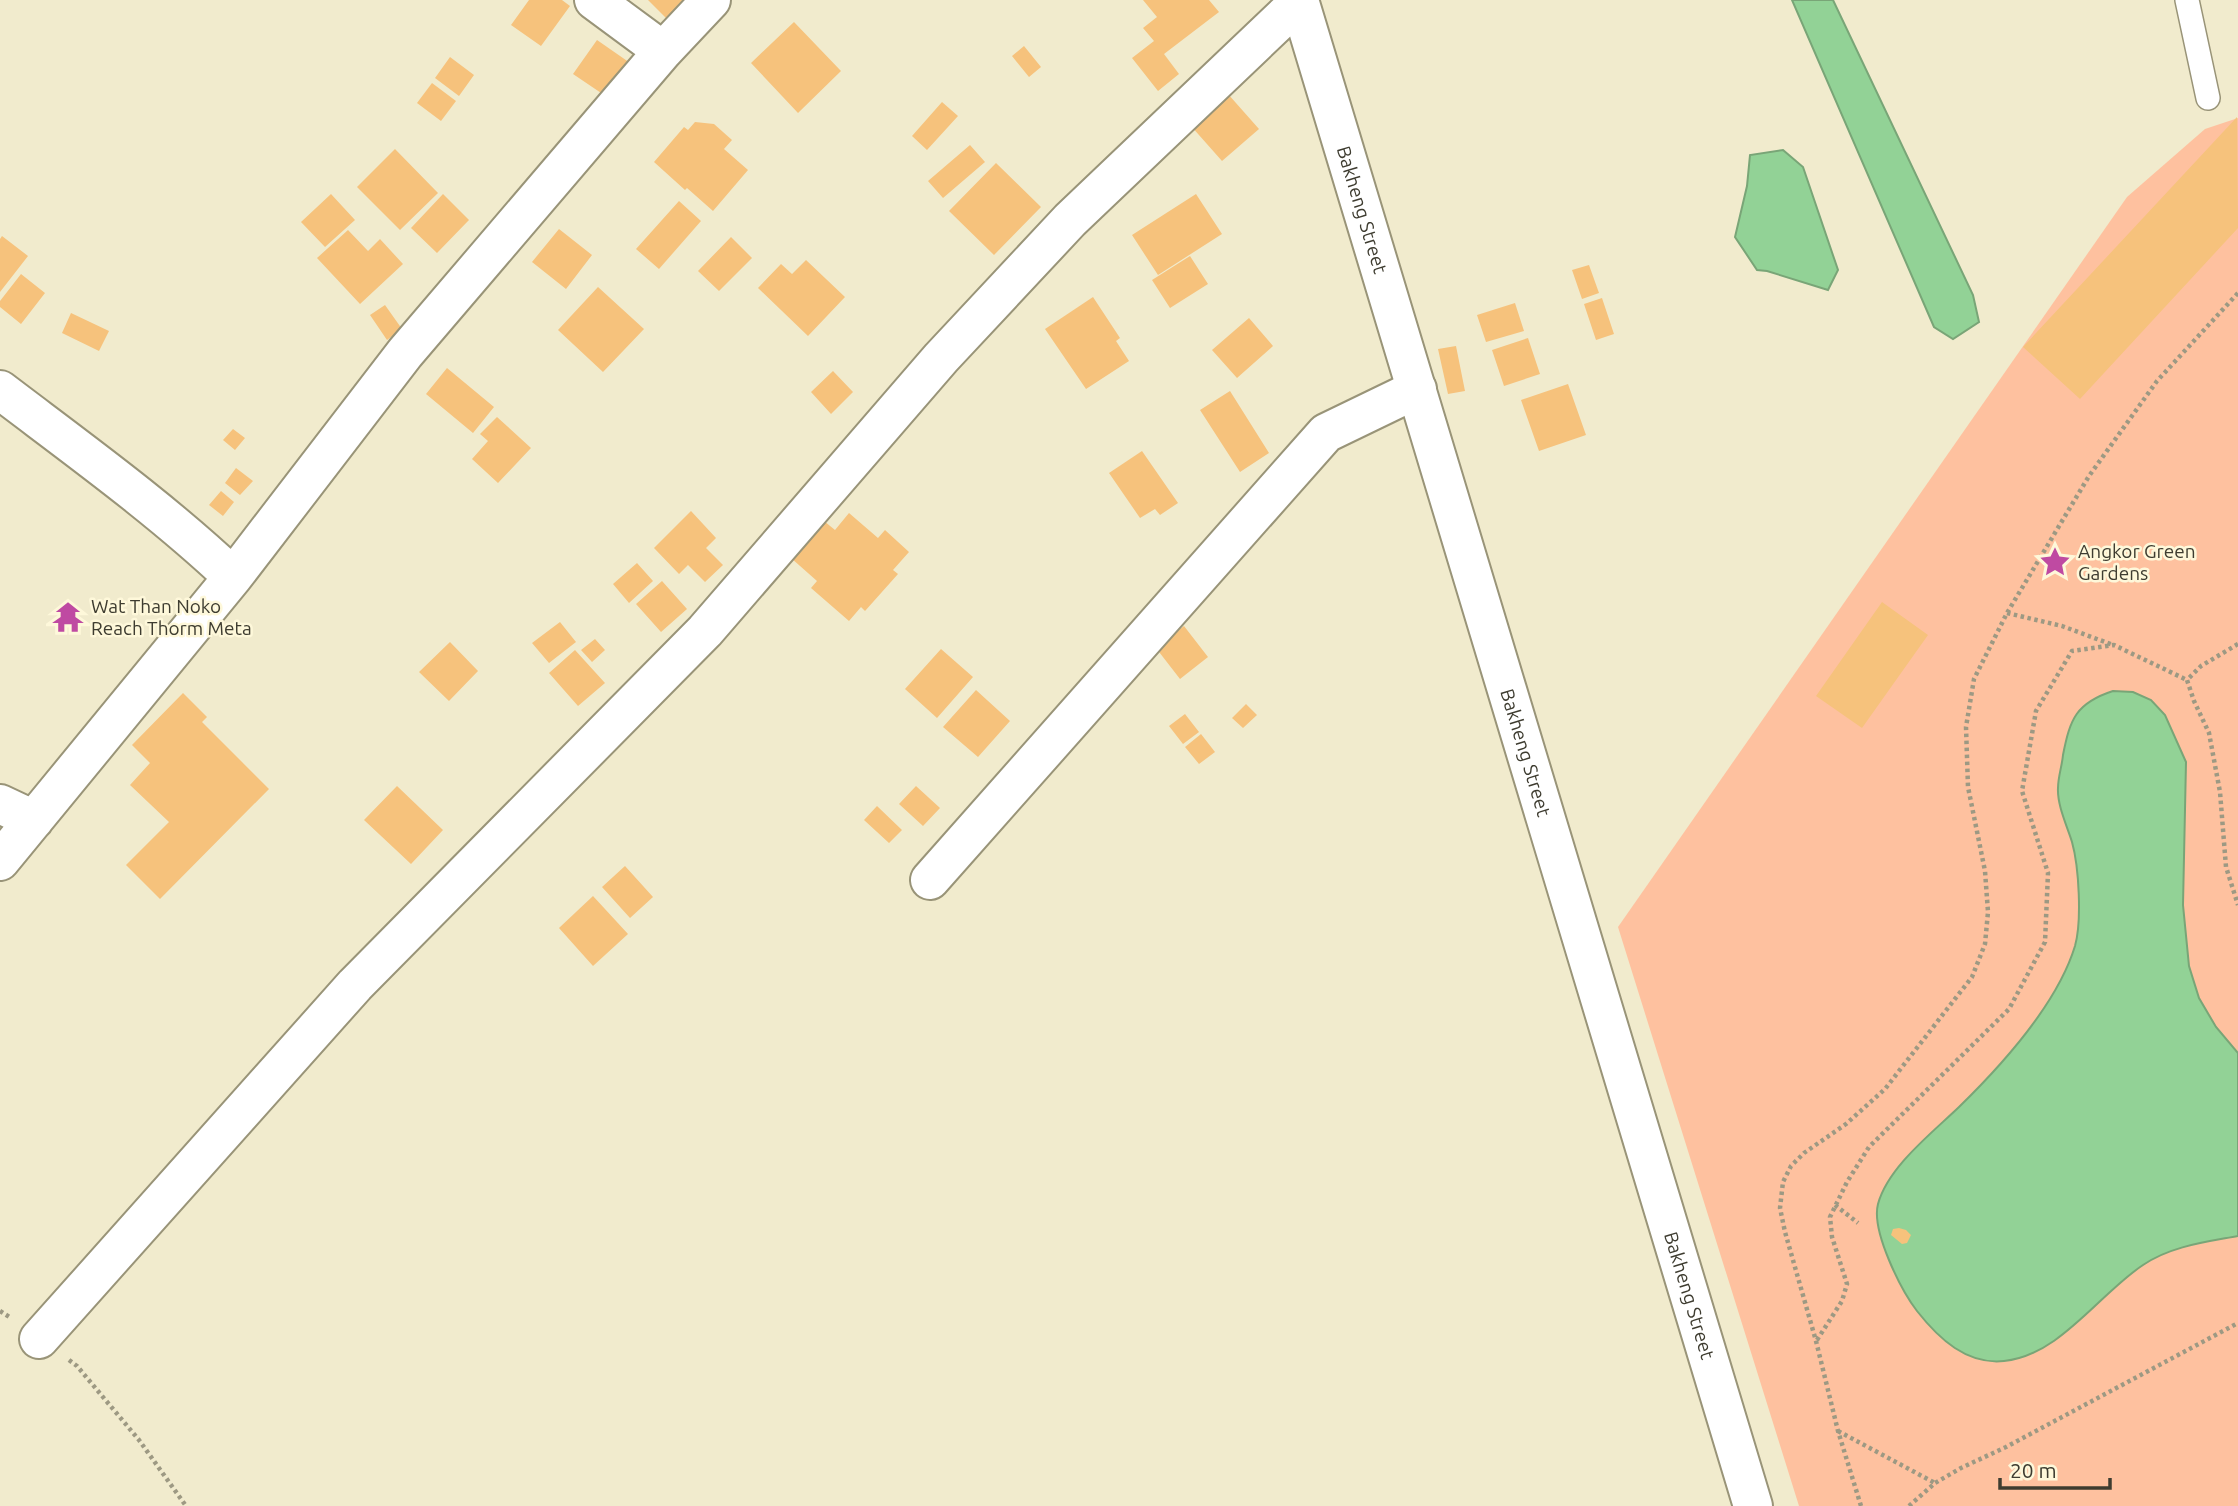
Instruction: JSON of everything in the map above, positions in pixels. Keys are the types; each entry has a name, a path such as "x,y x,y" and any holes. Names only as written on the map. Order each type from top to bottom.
{"street":[{"path":"593,0 663,51"},
{"path":"0,860 233,578 405,353 663,51 711,0"},
{"path":"39,1339 355,985 705,631 941,358 1061,230 1299,1"},
{"name":"Bakheng Street","path":"1299,1 1753,1506"},
{"path":"930,880 1326,433 1417,389"},
{"path":"0,390 103,468 210,555 233,578"},
{"path":"0,804 34,820"}],"lane":[{"path":"2187,0 2208,98"}],"path":[{"path":"1861,1506 1838,1432 1785,1232 1780,1208 1783,1182 1791,1166 1804,1153 1846,1124 1885,1089 1972,977 1985,944 1988,912 1986,871 1968,787 1966,727 1974,679 2007,613 2089,476 2157,381 2238,293"},
{"path":"2007,613 2062,626 2114,645 2188,680 2194,701 2209,733 2220,792 2226,867 2238,905"},
{"path":"2188,680 2201,666 2238,644"},
{"path":"1816,1341 1842,1301 1847,1284 1832,1237 1830,1217 1868,1147 2009,1009 2045,942 2048,873 2022,791 2036,711 2072,651 2114,645"},
{"path":"1835,1205 1858,1223"},
{"path":"0,1311 77,1367 139,1440 186,1506"},
{"path":"1909,1506 1935,1483 2238,1323"},
{"path":"1838,1432 1935,1483"}],"shaded area":[{"path":"1792,0 1833,0 1973,295 1979,322 1953,339 1934,327"},
{"name":"Angkor Green Gardens","path":"2238,118 2238,1506 1799,1506 1618,927 2127,197 2205,129"},
{"path":"1783,150 1803,167 1838,270 1828,290 1757,270 1735,237 1747,186 1750,155"},
{"path":"2113,691 2133,692 2151,700 2165,715 2186,762 2183,905 2189,966 2199,998 2216,1027 2238,1053 2238,1236 2165,1253 2143,1265 2061,1336 2024,1357 2004,1361 1978,1359 1944,1340 1910,1301 1883,1244 1877,1215 1878,1204 1883,1190 1901,1164 2010,1053 2042,1012 2067,968 2077,935 2079,894 2072,842 2059,801 2059,776 2069,732 2077,714 2091,701"}],"building":[{"path":"529,0 562,0 570,6 541,46 511,25"},
{"path":"648,0 702,0 677,29"},
{"path":"1143,0 1209,0 1219,12 1164,54 1179,74 1158,91 1132,58 1154,41 1143,28 1157,17"},
{"path":"794,22 841,71 798,113 751,63"},
{"path":"597,40 633,65 610,99 573,74"},
{"path":"1024,46 1041,67 1029,77 1012,56"},
{"path":"450,57 474,75 459,96 435,78"},
{"path":"432,83 456,101 441,121 417,103"},
{"path":"1228,94 1259,129 1222,161 1191,126"},
{"path":"942,102 958,116 927,150 912,136"},
{"path":"2237,117 2238,228 2080,399 2023,347"},
{"path":"695,122 714,124 732,140 724,149 748,170 713,211 654,162 684,127 688,130"},
{"path":"970,145 985,162 943,198 928,181"},
{"path":"395,149 438,193 400,230 357,187"},
{"path":"996,163 1041,207 994,255 949,211"},
{"path":"331,194 355,220 325,247 301,222"},
{"path":"443,194 469,220 437,253 411,228"},
{"path":"1196,194 1222,234 1158,275 1132,235"},
{"path":"679,201 701,221 659,269 636,249"},
{"path":"559,229 592,255 566,289 532,262"},
{"path":"348,230 368,251 380,239 403,264 360,304 317,258"},
{"path":"2,236 28,256 0,292 0,239"},
{"path":"731,237 752,258 719,291 698,271"},
{"path":"1190,256 1208,284 1170,308 1152,280"},
{"path":"806,260 845,297 808,336 758,288 781,264 792,274"},
{"path":"1589,265 1599,293 1582,299 1572,270"},
{"path":"21,274 45,293 21,324 0,307 0,301"},
{"path":"598,287 644,329 603,372 558,330"},
{"path":"1093,297 1120,338 1116,341 1129,361 1086,389 1045,329"},
{"path":"1602,298 1614,334 1596,340 1584,304"},
{"path":"1515,303 1524,331 1486,342 1477,315"},
{"path":"385,305 402,329 387,340 370,315"},
{"path":"71,313 109,331 99,351 62,333"},
{"path":"1249,318 1273,346 1237,378 1212,350"},
{"path":"1528,338 1540,374 1504,386 1492,350"},
{"path":"1456,346 1465,391 1448,394 1438,349"},
{"path":"447,368 494,407 473,433 426,394"},
{"path":"833,371 853,392 831,414 811,392"},
{"path":"1568,384 1586,435 1539,451 1521,400"},
{"path":"1230,391 1269,453 1240,472 1200,410"},
{"path":"497,417 531,448 498,483 472,459 488,441 480,434"},
{"path":"233,429 245,438 235,450 223,440"},
{"path":"1142,451 1178,503 1160,515 1155,509 1140,518 1109,473"},
{"path":"236,468 253,481 240,495 225,483"},
{"path":"221,491 234,502 223,516 209,505"},
{"path":"691,511 716,538 706,548 723,565 705,582 688,565 679,574 654,548"},
{"path":"849,513 878,538 885,530 909,552 893,570 898,574 865,611 861,607 849,621 811,588 817,581 791,558 824,521 835,530"},
{"path":"637,563 653,581 629,603 613,584"},
{"path":"662,581 687,609 661,632 636,604"},
{"path":"1882,602 1928,635 1862,728 1816,696"},
{"path":"560,622 576,642 549,663 532,643"},
{"path":"1184,626 1208,657 1180,679 1156,648"},
{"path":"595,639 605,650 592,662 581,650"},
{"path":"450,642 478,671 449,701 419,672"},
{"path":"941,649 973,677 937,718 905,689"},
{"path":"575,650 605,683 578,706 549,673"},
{"path":"976,690 1010,721 978,757 943,727"},
{"path":"183,693 207,717 202,722 269,789 160,899 126,865 169,822 130,785 150,763 132,745"},
{"path":"1246,704 1257,715 1243,728 1232,718"},
{"path":"1185,714 1199,732 1183,744 1169,726"},
{"path":"1201,734 1215,752 1199,764 1185,747"},
{"path":"397,786 443,830 411,864 364,820"},
{"path":"916,786 940,808 923,826 899,804"},
{"path":"877,806 902,830 889,843 864,820"},
{"path":"625,866 653,897 630,918 602,887"},
{"path":"593,896 628,934 593,966 559,928"},
{"path":"1899,1228 1911,1235 1907,1243 1902,1244 1891,1235 1893,1229"}],"place":[{"name":"Angkor Green Gardens","path":"2055,562"},
{"name":"Wat Than Noko Reach Thorm Meta","path":"68,617"}]}
